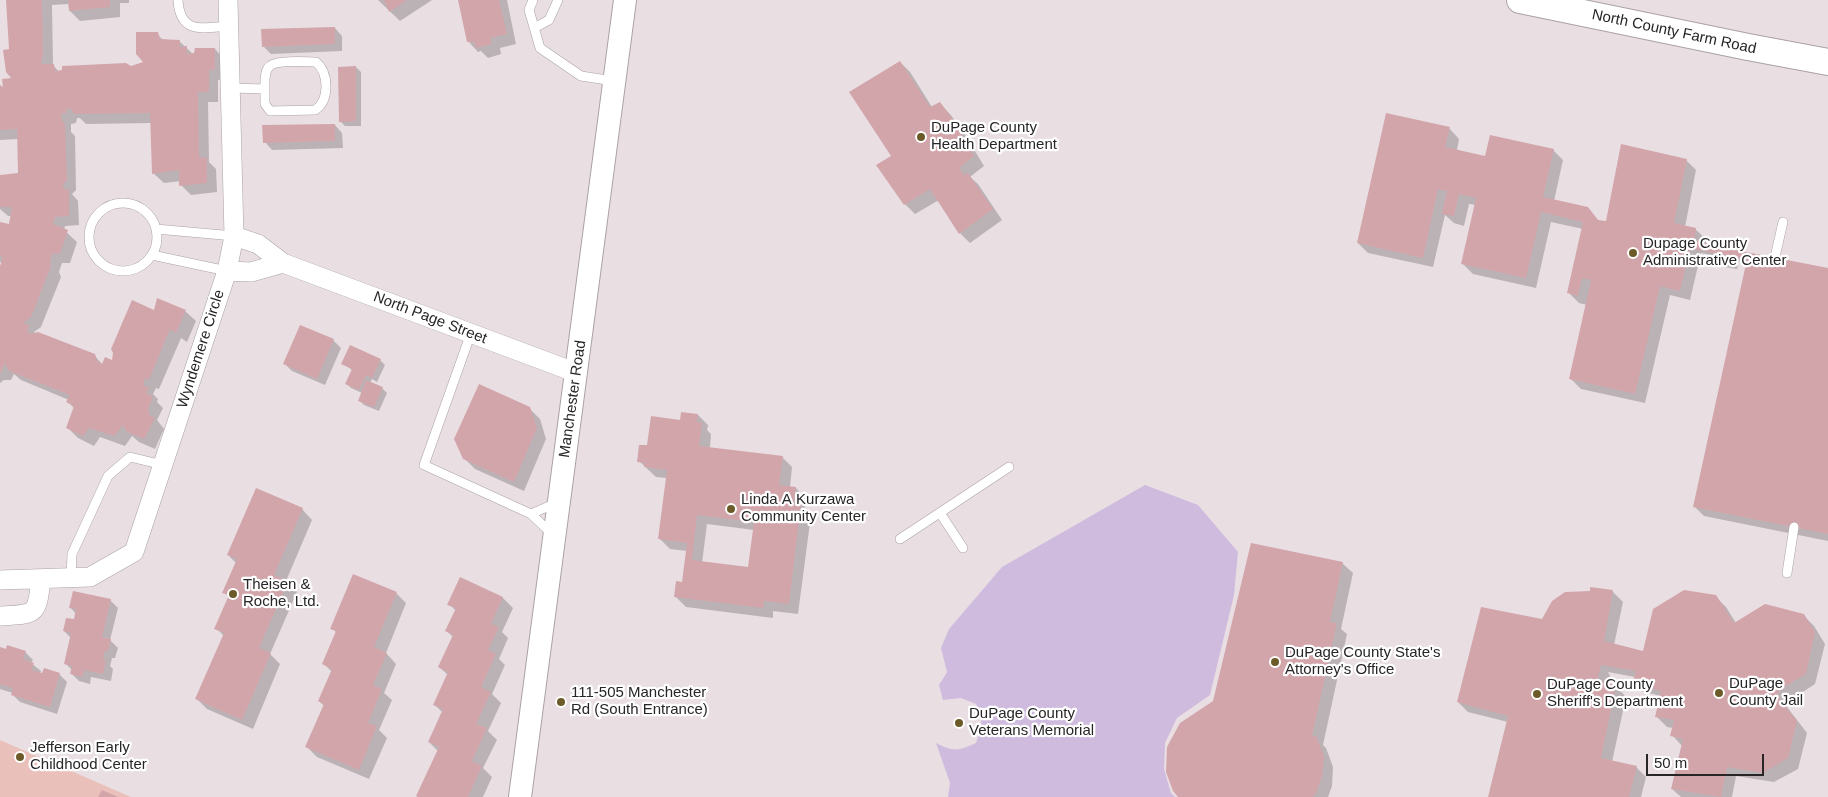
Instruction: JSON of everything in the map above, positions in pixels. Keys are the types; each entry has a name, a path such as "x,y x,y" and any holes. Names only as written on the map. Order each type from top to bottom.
{"main road":[{"name":"North County Farm Road","path":"1520,0 1828,62"}],"street":[{"name":"Wyndemere Circle","path":"0,580 90,577 134,552 227,272 234,236 228,0"},
{"name":"Manchester Road","path":"520,797 624,0"},
{"name":"North Page Street","path":"234,236 258,244 283,263 576,373"},
{"path":"227,272 251,272 283,263"},
{"path":"0,616 28,614 33,610 39,598 41,579"}],"lane":[{"path":"178,0 179,14 185,23 197,28 229,26"},
{"path":"533,0 529,10 540,48 581,76 614,81"},
{"path":"534,28 549,20 558,0"},
{"path":"316,62 321,66 325,75 325,97 320,107 315,110 270,111 265,104 265,89 266,74 272,64 316,62"},
{"path":"230,88 265,89"},
{"path":"128,203 140,208 150,217 156,229 157,242 152,255 144,265 132,271 118,272 106,267 96,258 90,246 89,233 94,220 102,210 114,204 128,203"},
{"path":"1774,257 1783,222"},
{"path":"156,229 234,236"},
{"path":"152,255 227,272"},
{"path":"471,334 424,465 531,514 555,536"},
{"path":"72,578 72,554 108,476 130,457 163,465"},
{"path":"900,539 1009,466"},
{"path":"531,514 547,508 559,500"},
{"path":"940,513 963,548"},
{"path":"1787,574 1794,527"}],"shaded area":[{"path":"1145,485 1198,505 1238,552 1234,595 1210,695 1177,718 1165,743 1164,769 1171,793 1175,797 948,797 950,783 936,743 951,749 965,748 976,743 981,724 976,704 961,698 943,700 939,685 947,672 941,648 949,629 1002,567"},
{"name":"Jefferson Early Childhood Center","path":"0,740 131,797 0,797"}],"building":[{"path":"6,0 42,0 43,55 41,64 54,64 55,71 62,70 62,66 126,63 131,66 143,62 136,54 136,32 158,32 160,39 180,40 179,47 187,46 187,54 194,53 195,48 215,48 215,69 209,70 209,92 198,92 199,157 207,158 207,183 179,186 179,170 152,174 150,113 75,114 71,109 67,108 66,113 61,114 62,121 65,124 67,180 63,184 64,189 69,190 69,216 55,217 53,224 68,230 60,254 52,253 51,266 31,317 23,323 29,325 27,332 32,334 38,332 95,354 97,360 102,364 105,357 112,360 113,353 111,349 132,300 154,310 157,298 186,310 176,333 170,329 149,380 145,378 143,385 149,387 146,393 153,397 148,409 150,416 155,418 144,439 127,432 123,425 114,436 89,428 83,436 66,428 74,406 66,402 70,395 9,371 5,363 0,374 0,266 3,257 0,256 0,222 9,224 12,207 0,207 0,175 18,173 17,129 0,130 0,85 3,87 2,79 11,78 6,72 3,50 9,49"},
{"path":"68,0 110,0 110,7 69,11"},
{"path":"384,0 407,0 389,12"},
{"path":"458,0 499,0 507,34 490,38 492,44 476,48 474,42 467,42"},
{"path":"335,27 335,44 262,47 261,29"},
{"name":"DuPage County Health Department","path":"900,61 930,107 940,102 952,118 974,156 959,168 964,175 968,173 993,209 959,234 930,189 904,205 876,165 891,156 849,92"},
{"path":"356,66 356,121 339,122 338,67"},
{"path":"1386,113 1450,127 1445,147 1485,156 1490,135 1554,149 1543,197 1588,207 1598,220 1606,221 1621,144 1687,159 1674,223 1696,228 1695,237 1691,240 1720,246 1723,241 1738,244 1736,250 1828,268 1828,534 1693,507 1747,259 1735,257 1733,265 1719,263 1718,254 1690,248 1680,291 1660,286 1635,394 1569,379 1591,280 1582,278 1578,296 1567,293 1583,222 1541,212 1526,278 1461,264 1476,198 1459,194 1454,216 1442,214 1447,191 1438,189 1423,258 1357,243"},
{"path":"335,124 335,141 263,143 262,125"},
{"path":"300,325 334,339 317,379 283,364"},
{"path":"350,345 381,359 372,378 366,375 359,390 345,384 352,369 341,364"},
{"path":"366,380 383,387 374,407 358,401"},
{"path":"479,384 530,407 537,428 514,482 463,459 454,439"},
{"name":"Linda A Kurzawa Community Center","path":"681,412 698,414 697,422 702,423 699,446 783,456 779,485 796,487 794,503 801,504 789,604 764,601 763,608 674,597 676,581 682,582 687,543 658,539 667,470 644,467 645,463 637,462 639,445 647,445 651,416 680,420","holes":["697,515 754,522 748,567 692,560"]},
{"path":"256,488 303,508 274,575 288,581 259,648 271,653 242,720 195,699 224,633 214,629 229,595 222,593 237,559 227,555"},
{"name":"DuPage County State's Attorney's Office","path":"1251,543 1343,562 1330,622 1337,623 1312,736 1316,736 1324,756 1322,776 1313,797 1178,797 1173,791 1166,772 1167,747 1180,723 1213,701"},
{"path":"353,574 397,592 374,647 387,653 373,685 382,689 368,723 377,726 359,770 305,747 324,704 318,701 332,669 322,664 336,631 330,629"},
{"path":"460,577 503,597 491,624 499,627 488,650 496,654 481,687 491,692 476,724 487,728 472,761 482,766 468,797 418,797 416,796 439,747 428,742 443,709 433,705 448,672 438,667 453,635 445,631 456,608 447,605"},
{"path":"1590,587 1613,590 1604,641 1643,651 1653,609 1684,590 1716,595 1734,623 1765,604 1804,614 1815,632 1806,674 1779,690 1777,696 1797,721 1788,758 1763,773 1727,767 1721,797 1671,789 1683,739 1670,736 1674,720 1655,717 1661,691 1632,683 1636,671 1601,665 1597,681 1616,685 1601,758 1637,766 1629,797 1488,797 1508,716 1457,702 1481,607 1542,619 1552,601 1565,592 1590,591"},
{"path":"73,591 111,599 102,637 111,639 108,651 105,651 103,659 106,660 103,674 84,670 82,677 70,674 72,666 64,664 71,633 63,631 66,618 74,619 76,609 69,608"},
{"path":"7,645 26,651 23,659 34,663 31,670 42,673 44,668 60,673 50,707 11,695 13,688 0,684 0,647 6,649"},
{"path":"102,790 118,797 98,797"}],"place":[{"name":"DuPage County Health Department","path":"921,137"},
{"name":"Dupage County Administrative Center","path":"1633,253"},
{"name":"Linda A Kurzawa Community Center","path":"731,509"},
{"name":"Theisen & Roche, Ltd.","path":"233,594"},
{"name":"DuPage County State's Attorney's Office","path":"1275,662"},
{"name":"DuPage County Jail","path":"1719,693"},
{"name":"DuPage County Sheriff's Department","path":"1537,694"},
{"name":"111-505 Manchester Rd (South Entrance)","path":"561,702"},
{"name":"DuPage County Veterans Memorial","path":"959,723"},
{"name":"Jefferson Early Childhood Center","path":"20,757"}]}
